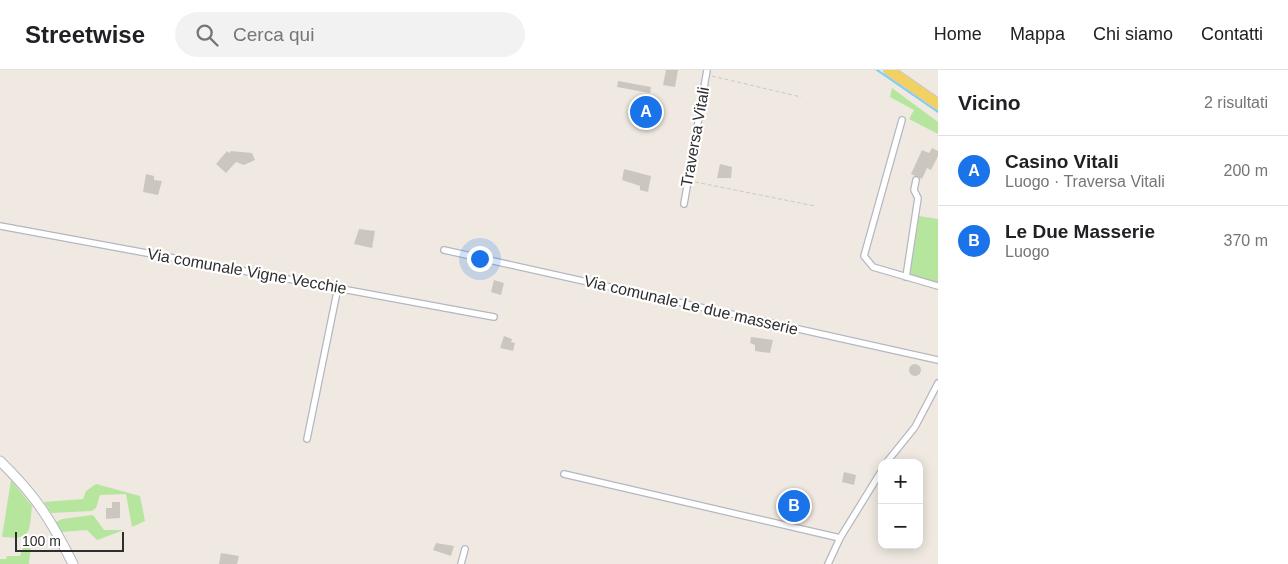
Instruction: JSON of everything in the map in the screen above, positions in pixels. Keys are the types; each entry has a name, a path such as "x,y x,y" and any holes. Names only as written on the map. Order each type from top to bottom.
{"main road":[{"path":"889,70 938,104"},
{"path":"0,462 33,494 54,527 73,564"}],"street":[{"name":"Traversa Vitali","path":"684,204 706,72"},
{"path":"902,120 864,256 873,267 938,286"},
{"path":"906,277 918,198 914,190 916,180"},
{"name":"Via comunale Vigne Vecchie","path":"0,226 494,317"},
{"name":"Via comunale Le due masserie","path":"444,250 938,360"},
{"path":"307,439 338,287"},
{"path":"889,459 915,427 938,383"},
{"path":"564,474 840,538"},
{"path":"828,564 840,538 878,476"},
{"path":"461,564 465,549"}],"path":[{"path":"706,72 801,97"},
{"path":"687,180 815,206"}],"green space":[{"path":"892,88 938,122 938,134 909,119 914,110 890,97"},
{"path":"919,216 938,219 938,284 910,274"},
{"path":"11,480 32,506 27,533 24,536 12,538 2,537"},
{"path":"96,484 140,496 145,521 132,527 126,494 100,495 96,508 92,511 51,513 44,502 83,499 86,491"},
{"path":"93,515 104,530 124,530 97,540 87,530 61,532 56,522 62,519"},
{"path":"24,545 31,545 29,564 0,564 0,559 6,559 7,556 20,556"}],"building":[{"path":"666,70 678,70 675,87 663,85"},
{"path":"618,81 651,87 650,93 617,87"},
{"path":"638,103 657,107 654,121 635,118"},
{"path":"932,148 938,151 938,156 931,170 927,168 922,179 911,174 922,150 929,153"},
{"path":"227,151 229,153 231,151 252,153 255,160 244,165 236,162 226,173 216,164"},
{"path":"720,164 732,167 731,178 717,178"},
{"path":"624,169 651,176 648,192 640,190 640,186 622,180"},
{"path":"146,174 154,176 154,180 162,181 158,195 143,192"},
{"path":"359,229 375,231 372,248 354,244"},
{"path":"494,280 504,283 501,295 491,292"},
{"path":"504,336 512,339 511,342 515,343 513,351 500,348"},
{"path":"751,337 773,340 770,353 755,351 755,345 750,343"},
{"path":"917,364 920,365 920,375 913,376 910,375 909,368 910,365"},
{"path":"844,472 856,475 854,485 842,482"},
{"path":"785,500 806,502 801,515 787,512 787,510 783,509"},
{"path":"112,502 120,502 120,518 106,519 106,508 112,508"},
{"path":"436,543 454,546 451,556 433,550"},
{"path":"221,553 239,556 237,564 219,564"}],"waterway":[{"path":"877,70 938,112"}],"place":[{"name":"Casino Vitali","path":"646,112"},
{"name":"Le Due Masserie","path":"794,506"}]}
